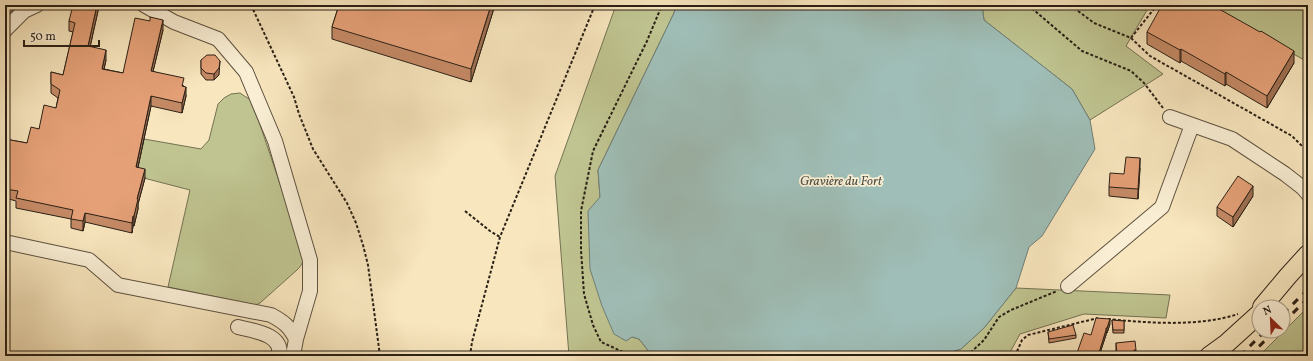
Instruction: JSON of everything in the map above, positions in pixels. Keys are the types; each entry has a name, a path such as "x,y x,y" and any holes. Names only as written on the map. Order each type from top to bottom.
{"main road":[{"path":"1269,299 1308,254"},
{"path":"1274,299 1308,266"},
{"path":"1210,356 1227,343 1251,316"}],"lane":[{"path":"5,30 24,10 38,5"},
{"path":"144,5 174,22 218,39 246,72 275,141 310,260 310,290 296,339 293,356"},
{"path":"1170,117 1232,139 1285,174 1306,191"},
{"path":"1068,286 1162,207 1192,125"},
{"path":"5,242 89,260 118,285 271,316 282,321 289,328 296,339"},
{"path":"238,327 264,333 275,340 279,346 279,356"}],"path":[{"path":"251,5 294,97 299,114 314,149 347,203 356,223 368,265 380,356"},
{"path":"470,356 472,342 500,237 595,5"},
{"path":"632,356 601,342 593,325 584,294 581,250 581,212 594,151 647,42 662,5"},
{"path":"1028,5 1082,51 1131,71 1144,82 1170,117"},
{"path":"1070,5 1094,24 1131,38 1150,56 1292,136 1308,152"},
{"path":"1131,38 1157,5"},
{"path":"465,211 500,237"},
{"path":"967,356 984,340 999,317 1011,310 1068,286"},
{"path":"1106,319 1168,323 1251,316"},
{"path":"1015,356 1022,340 1028,335 1098,318"}],"green space":[{"path":"616,5 676,5 674,13 598,170 600,197 632,337 639,339 650,353 656,356 569,356 555,176"},
{"path":"982,5 1150,5 1126,46 1163,74 1090,120 1072,89 984,20"},
{"path":"1204,5 1308,5 1308,62"},
{"path":"240,93 252,101 301,246 303,256 303,262 297,270 256,305 168,287 190,190 136,176 144,139 201,149 209,140 218,104 231,94"},
{"path":"1016,288 1170,295 1166,318 1084,314 1020,334 1008,356 938,356 961,349 984,328"},
{"path":"1308,307 1308,356 1259,356 1276,339 1291,339 1291,324"}],"water":[{"name":"Gravière du Fort","path":"676,5 982,5 984,20 1072,89 1090,120 1095,149 1042,236 1029,247 1016,288 984,328 961,349 938,356 656,356 650,353 639,339 632,337 626,341 614,334 602,306 590,269 588,211 600,197 598,170 674,13"}],"building":[{"path":"73,5 97,5 88,46 106,50 102,69 123,73 135,18 150,21 150,17 163,20 151,71 184,78 182,86 186,87 182,103 151,96 136,167 145,169 132,223 85,213 83,221 71,219 73,210 16,198 18,191 5,189 5,139 27,143 31,127 39,129 44,105 56,108 60,90 51,84 51,72 63,75 75,23 69,21"},
{"path":"339,5 491,5 471,69 332,27"},
{"path":"1162,5 1212,5 1260,32 1261,31 1294,51 1267,96 1226,72 1225,74 1147,32"},
{"path":"207,55 215,55 220,61 219,68 214,74 206,73 201,68 201,60"},
{"path":"1126,157 1140,158 1138,189 1109,187 1110,173 1124,174"},
{"path":"1238,176 1253,186 1233,217 1217,207"},
{"path":"1096,318 1110,319 1098,356 1085,356 1077,353 1084,333 1091,335"},
{"path":"1112,320 1124,321 1124,330 1113,330"},
{"path":"1073,325 1076,335 1049,339 1048,332"},
{"path":"1135,341 1135,356 1117,356 1116,343"}],"railway":[{"path":"1291,306 1308,289"},
{"path":"1291,315 1308,298"},
{"path":"1240,356 1257,339"},
{"path":"1249,356 1267,339"}]}
